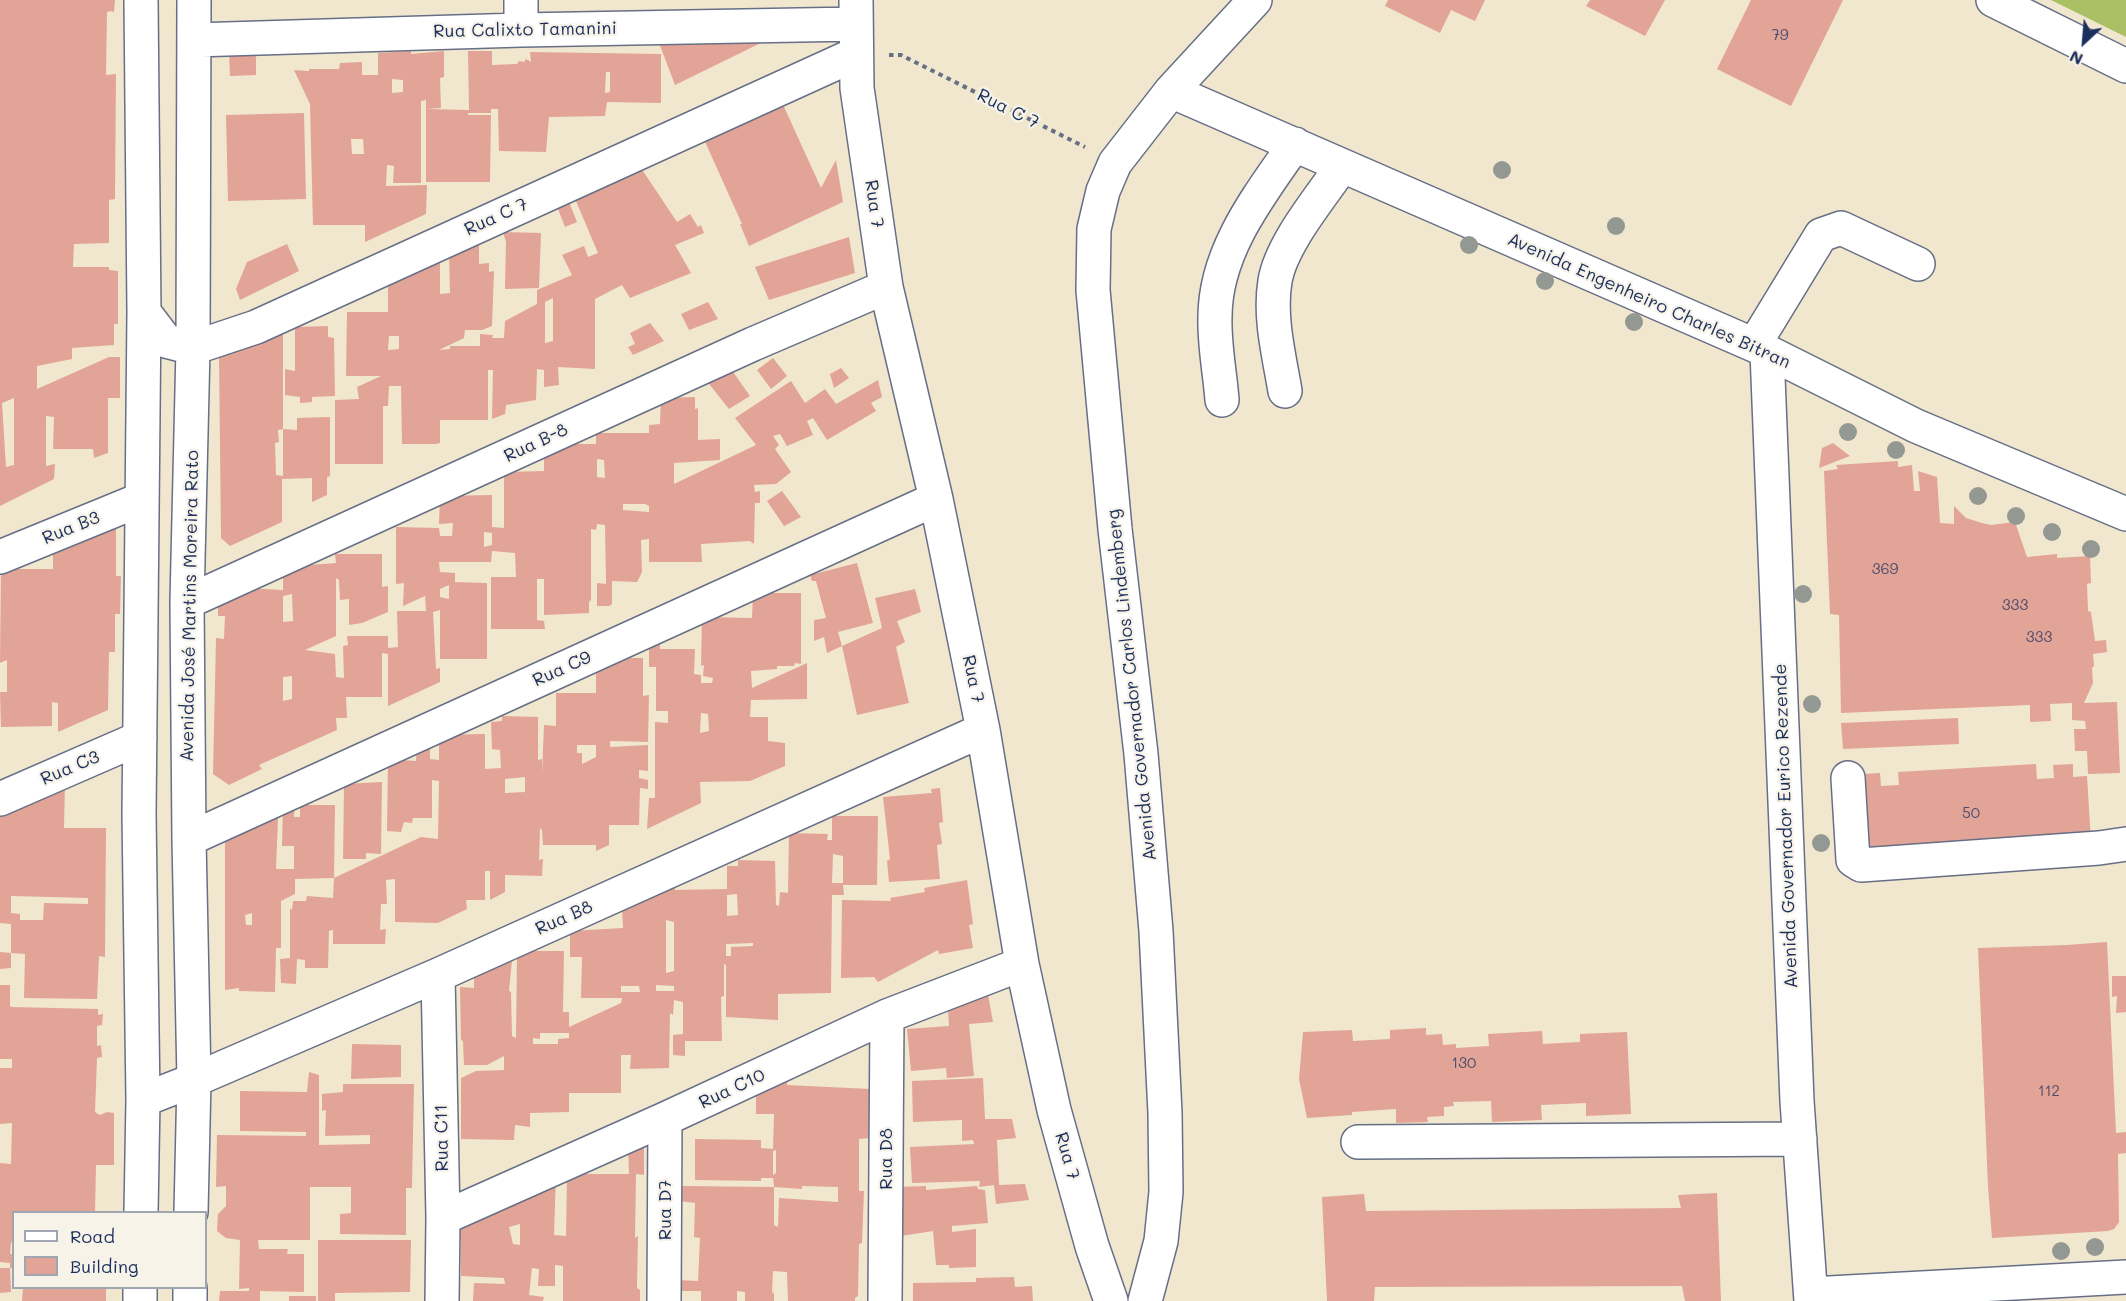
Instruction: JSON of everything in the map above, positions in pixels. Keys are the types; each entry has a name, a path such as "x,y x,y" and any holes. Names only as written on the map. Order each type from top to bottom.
{"street":[{"path":"141,0 144,312 140,738 143,1100 141,1211"},
{"name":"Avenida José Martins Moreira Rato","path":"191,1211 194,1080 187,602 193,348 194,0"},
{"name":"Avenida Governador Carlos Lindemberg","path":"1145,1301 1161,1241 1166,1192 1165,1113 1159,988 1141,754 1115,529 1093,290 1094,229 1103,190 1115,162 1171,91 1255,0"},
{"path":"1994,0 2126,66"},
{"name":"Rua Calixto Tamanini","path":"194,40 521,15 856,26"},
{"name":"Rua 7","path":"856,26 857,88 886,286 936,499 983,730 1022,964 1053,1110 1092,1246 1111,1301"},
{"name":"Rua C 7","path":"193,348 256,327 856,26"},
{"name":"Avenida Engenheiro Charles Bitran","path":"1171,91 1760,348 1916,426 2126,513"},
{"path":"1222,400 1215,317 1219,278 1245,216 1295,144"},
{"path":"1285,391 1274,321 1275,280 1289,245 1342,166"},
{"path":"1760,348 1821,235 1841,228 1918,264"},
{"name":"Rua B-8","path":"187,602 753,344 886,286"},
{"path":"144,312 166,341 193,348"},
{"name":"Avenida Governador Eurico Rezende","path":"1760,348 1800,1139 1811,1297"},
{"name":"Rua B3","path":"0,557 142,499"},
{"name":"Rua C9","path":"189,839 936,499"},
{"name":"Rua B8","path":"143,1100 438,975 983,730"},
{"name":"Rua C3","path":"0,799 140,738"},
{"path":"1848,778 1853,860 1861,865 2099,848 2126,844"},
{"name":"Rua C10","path":"443,1218 665,1119 887,1016 1022,964"},
{"name":"Rua C11","path":"438,975 443,1218 442,1301"},
{"name":"Rua D8","path":"885,1301 887,1016"},
{"name":"Rua D7","path":"664,1301 665,1119"},
{"path":"1358,1142 1800,1139"},
{"path":"1811,1297 2126,1277"}],"path":[{"name":"Rua C 7","path":"901,55 1115,162"}],"green space":[{"path":"2051,0 2126,0 2126,37"}],"building":[{"path":"0,0 115,0 114,12 107,12 106,75 116,74 115,199 109,200 109,243 74,244 73,267 109,267 109,270 118,271 118,324 114,324 114,345 72,348 72,359 37,366 37,389 109,357 120,357 120,398 108,398 108,453 94,458 93,449 53,449 54,417 46,416 46,466 55,464 54,479 0,506","holes":["14,398 14,465 6,467 2,403"]},
{"path":"1388,0 1485,0 1475,21 1451,10 1440,33 1385,6"},
{"path":"1590,0 1665,0 1645,36 1586,6"},
{"path":"1751,0 1843,0 1791,106 1717,69"},
{"path":"656,35 773,37 675,85"},
{"path":"256,51 256,75 230,76 229,52"},
{"path":"411,51 411,54 444,51 444,77 440,78 441,108 426,109 426,100 421,101 421,183 393,183 394,166 387,165 386,186 427,185 426,214 365,242 365,225 313,225 310,104 294,70 339,69 340,63 362,62 362,75 378,75 378,53","holes":["392,79 403,80 403,92 392,93","351,139 363,139 364,154 352,154"]},
{"path":"468,51 492,51 492,65 517,64 526,59 531,62 530,52 661,54 661,103 607,102 605,116 549,117 546,152 499,151 498,109 491,109 491,113 468,113 468,115 491,115 490,182 426,182 426,109 469,110","holes":["606,72 610,72 610,92 605,93"]},
{"path":"780,98 821,188 836,160 843,202 749,246 740,224 742,224 702,135"},
{"path":"304,113 306,199 228,201 226,115"},
{"path":"639,165 677,222 690,214 698,227 701,225 704,233 675,245 691,273 630,298 622,285 595,299 595,369 558,367 559,385 544,387 544,370 537,369 536,400 506,405 505,414 492,419 493,370 488,370 488,420 440,420 440,443 402,444 401,386 389,386 388,406 383,406 383,464 335,464 335,400 359,399 357,387 381,376 346,376 347,312 388,312 388,280 440,256 440,294 450,293 449,252 479,238 479,264 489,263 489,272 494,271 492,326 482,330 465,330 464,338 439,350 450,349 450,346 480,346 480,334 493,335 492,338 504,338 505,321 537,304 537,290 572,275 562,255 584,246 588,257 598,253 573,194","holes":["553,298 553,341 545,343 545,302","389,336 399,336 399,349 388,350"]},
{"path":"567,197 577,222 565,227 558,209 561,208 558,201"},
{"path":"503,232 541,233 539,288 505,289 506,242"},
{"path":"849,237 855,273 769,300 755,267"},
{"path":"287,244 299,271 240,300 236,289 247,262"},
{"path":"708,302 718,319 689,330 681,314"},
{"path":"650,323 664,341 633,355 628,347 635,344 630,333"},
{"path":"328,326 328,337 334,338 335,396 312,397 312,402 300,403 300,397 285,395 285,369 295,371 295,327"},
{"path":"283,327 283,429 297,430 297,418 330,417 330,476 327,477 327,495 312,502 312,478 282,479 282,522 230,546 221,538 219,356","holes":["283,429 283,476 276,475 275,443 279,442 278,430"]},
{"path":"773,358 787,376 771,389 757,370"},
{"path":"841,368 849,378 834,388 830,374"},
{"path":"731,369 750,396 729,409 702,375"},
{"path":"878,380 882,397 871,403 876,411 827,440 813,418 807,421 813,435 787,446 780,434 773,436 779,445 775,449 791,472 776,484 754,485 755,492 760,491 760,503 755,503 754,544 750,541 701,544 702,562 649,562 649,539 641,540 642,572 637,582 612,581 612,604 597,606 597,583 606,584 606,581 605,525 597,524 596,530 591,529 589,613 544,615 544,579 537,579 537,620 544,621 545,629 491,629 491,577 516,577 515,553 492,551 491,562 439,562 440,572 455,573 455,582 487,583 487,659 440,659 440,610 433,612 436,669 440,668 440,682 388,706 388,654 382,653 382,697 346,697 347,718 336,718 337,730 259,765 262,769 229,785 213,774 216,638 224,639 225,616 218,616 218,590 244,588 283,590 283,567 336,563 335,554 382,554 382,587 388,586 388,612 362,623 349,625 349,599 340,600 339,580 336,578 336,636 305,650 335,654 336,677 344,678 343,646 348,645 347,636 388,636 388,648 398,647 397,611 426,611 425,596 403,606 404,583 396,584 396,527 439,528 440,536 452,536 453,523 439,524 440,496 492,495 492,527 504,528 504,472 544,471 544,448 554,444 596,444 596,433 649,433 649,425 660,424 661,398 695,397 695,409 698,408 698,440 720,439 720,460 674,463 674,484 756,445 735,418 791,381 805,403 825,389 836,404","holes":["597,459 604,460 605,478 597,477","623,504 645,504 649,506 649,512 623,510","484,532 492,533 492,545 484,547","449,585 449,599 440,597 440,589","292,594 293,621 283,622 283,596","292,676 292,699 283,701 283,677"]},
{"path":"1833,443 1850,456 1819,468 1822,448"},
{"path":"1898,461 1898,467 1912,465 1914,491 1920,491 1918,471 1937,477 1940,523 1954,524 1954,506 1966,518 1982,523 1991,525 2015,522 2027,557 2057,554 2057,558 2090,556 2091,583 2087,584 2088,611 2091,612 2095,641 2106,640 2107,652 2093,654 2093,683 2084,703 2117,702 2120,773 2088,774 2087,751 2075,751 2074,729 2086,729 2085,721 2072,720 2072,703 2050,704 2051,721 2030,722 2030,705 1841,713 1839,615 1830,614 1824,471 1838,469 1836,465"},
{"path":"782,491 801,517 784,526 767,501"},
{"path":"116,521 116,576 121,576 120,614 115,614 115,652 109,652 108,710 58,732 58,703 52,702 52,726 1,727 0,692 7,692 7,660 0,663 1,569 53,569 53,545"},
{"path":"857,563 873,623 838,632 842,646 827,653 824,637 814,641 814,620 826,618 816,581 812,581 810,575"},
{"path":"915,589 921,612 897,621 905,642 896,647 909,703 857,715 842,646 882,628 875,598"},
{"path":"753,593 801,593 801,664 795,663 794,666 777,666 777,669 751,671 752,688 807,663 807,699 751,700 750,717 768,717 768,741 785,743 785,766 750,781 700,782 701,803 647,829 649,798 655,798 655,722 668,723 668,711 656,711 656,667 649,667 649,643 660,643 660,649 695,649 694,674 701,675 701,683 712,683 713,678 703,676 704,665 701,666 702,617 752,618","holes":["701,713 708,714 709,731 700,733"]},
{"path":"608,658 643,658 643,696 649,695 648,742 610,741 610,747 648,745 648,771 639,770 639,778 648,780 648,789 640,788 639,825 609,825 609,845 596,851 596,845 543,845 540,828 539,860 543,859 542,876 505,875 505,892 490,900 490,871 485,871 485,900 466,900 467,909 438,923 395,922 395,879 386,880 387,904 381,904 380,930 386,929 385,944 333,944 333,930 329,931 328,968 305,968 305,960 297,959 296,984 281,983 280,959 290,958 290,908 292,910 293,901 306,901 307,896 333,898 334,878 421,837 438,839 439,781 432,780 432,818 413,818 412,823 404,822 401,832 387,831 388,759 416,761 417,744 430,739 430,759 439,760 439,735 485,734 485,769 501,768 500,750 492,749 491,722 502,721 502,716 538,717 538,760 542,759 542,774 544,725 556,726 556,693 596,693 596,664","holes":["577,745 596,745 596,757 582,764 582,753 577,753","525,777 525,792 505,793 505,779"]},
{"path":"1958,718 1959,744 1843,749 1841,723"},
{"path":"2036,764 2037,779 2054,778 2053,765 2073,764 2073,777 2087,776 2091,841 1866,860 1864,774 1880,773 1881,786 1899,785 1898,772"},
{"path":"65,782 64,828 106,828 105,957 99,956 97,999 24,998 25,954 11,953 11,924 0,923 0,801","holes":["11,896 88,898 88,904 44,903 43,920 20,920 20,914 11,913"]},
{"path":"382,782 381,854 366,853 366,859 343,859 344,784"},
{"path":"940,788 943,822 939,823 942,844 937,845 940,879 889,882 887,861 890,859 883,797 932,793 931,789"},
{"path":"295,800 294,817 300,817 300,805 335,805 334,878 295,879 295,894 281,901 281,948 276,948 275,992 239,991 239,988 225,990 225,832 278,818 276,869 294,869 294,846 282,846 283,805","holes":["252,913 252,925 246,925 245,915"]},
{"path":"832,816 878,816 877,885 843,885 844,895 832,895 831,993 778,994 778,1020 726,1017 726,965 724,964 724,996 721,997 722,1041 685,1041 685,1056 673,1055 673,1035 683,1034 683,1002 674,1000 673,1015 670,1013 669,1068 630,1069 631,1055 621,1055 621,1093 569,1093 569,1112 530,1113 530,1127 515,1125 514,1140 461,1139 461,1078 476,1071 504,1070 504,1056 487,1065 464,1065 460,987 474,988 474,974 482,969 494,969 493,966 502,961 512,960 509,991 511,992 512,1036 516,1038 517,955 528,951 564,951 563,1012 569,1012 569,1027 621,1003 622,998 581,998 582,957 570,957 570,931 623,928 622,907 675,884 675,890 727,889 727,866 738,866 738,860 775,861 776,905 779,906 780,892 788,893 789,833 828,834 827,840 832,840","holes":["833,854 843,856 843,883 832,883","737,894 738,915 727,916 727,895","666,920 674,922 674,971 666,973","753,943 753,946 731,947 731,956 726,956 726,944","656,985 674,986 674,991 656,991","621,986 639,986 640,992 621,992","540,1033 569,1033 569,1038 558,1039 558,1044 533,1044 533,1038 540,1039"]},
{"path":"967,880 973,924 969,925 973,948 939,954 938,950 878,982 874,977 841,978 842,900 891,901 890,898 925,892 924,888"},
{"path":"2107,942 2116,1133 2126,1132 2126,1153 2118,1154 2119,1222 2114,1229 2108,1231 1992,1238 1978,948"},
{"path":"0,952 11,953 11,968 0,969"},
{"path":"2112,976 2126,976 2126,1012 2116,1013 2117,996 2112,997"},
{"path":"986,983 993,1022 969,1024 974,1076 947,1078 946,1068 911,1071 907,1029 949,1026 947,996"},
{"path":"0,985 10,985 10,1006 12,1007 98,1009 98,1015 103,1014 102,1025 97,1026 97,1046 101,1045 102,1057 97,1058 95,1112 100,1115 107,1112 114,1113 114,1165 96,1165 95,1211 12,1211 10,1254 12,1254 12,1268 10,1268 10,1263 0,1262 0,1163 11,1164 12,1123 0,1124 0,1068 12,1068 12,1059 0,1059"},
{"path":"1426,1028 1426,1035 1442,1034 1443,1045 1456,1044 1456,1048 1489,1046 1488,1034 1542,1031 1543,1044 1580,1042 1580,1034 1627,1032 1631,1114 1586,1116 1586,1103 1541,1105 1542,1120 1492,1122 1491,1101 1453,1102 1454,1106 1444,1107 1444,1116 1427,1117 1428,1122 1396,1123 1396,1109 1307,1118 1299,1079 1303,1032 1352,1030 1353,1041 1390,1039 1390,1030"},
{"path":"352,1044 401,1045 401,1077 351,1079"},
{"path":"309,1072 319,1075 319,1145 370,1144 370,1135 325,1136 326,1110 322,1111 322,1094 343,1092 343,1084 414,1084 412,1188 406,1188 406,1235 340,1234 340,1214 351,1213 351,1187 310,1187 310,1240 258,1240 259,1249 288,1249 287,1254 304,1254 304,1292 260,1291 260,1301 219,1301 220,1291 249,1291 249,1288 239,1289 240,1240 226,1238 217,1231 218,1214 226,1206 226,1186 216,1187 217,1135 306,1136 306,1132 240,1131 240,1091 307,1092"},
{"path":"788,1072 787,1085 870,1089 869,1138 859,1139 859,1191 864,1191 862,1243 859,1244 858,1296 855,1301 788,1301 787,1272 773,1271 774,1301 745,1301 745,1292 737,1291 737,1301 701,1301 701,1291 678,1291 678,1280 698,1281 700,1238 694,1237 695,1203 679,1201 679,1183 682,1186 774,1187 773,1178 761,1178 761,1181 695,1180 695,1139 761,1140 761,1148 773,1149 774,1114 756,1114 756,1085","holes":["776,1150 776,1173 773,1175 773,1151","802,1186 838,1187 838,1202 779,1198 778,1227 774,1225 774,1187 802,1189"]},
{"path":"983,1078 985,1119 1012,1119 1016,1138 997,1140 999,1185 1025,1184 1029,1200 996,1204 994,1185 979,1187 980,1181 912,1183 910,1147 974,1144 973,1140 962,1141 962,1120 913,1122 912,1081"},
{"path":"644,1143 644,1175 636,1174 635,1238 638,1236 637,1288 640,1290 640,1301 563,1301 563,1266 555,1265 555,1286 538,1286 539,1269 532,1268 529,1295 544,1297 543,1301 473,1301 474,1283 505,1284 504,1278 461,1276 461,1239 454,1238 453,1220 556,1175 554,1235 566,1236 567,1174 629,1174 628,1144","holes":["520,1224 520,1245 513,1244 509,1227"]},
{"path":"926,1186 926,1190 977,1186 978,1189 985,1190 988,1223 952,1226 952,1232 976,1229 976,1267 949,1268 949,1265 936,1265 933,1231 901,1236 897,1187"},
{"path":"1717,1193 1721,1301 1685,1301 1682,1286 1375,1287 1374,1301 1327,1301 1322,1197 1364,1194 1366,1211 1681,1208 1678,1195"},
{"path":"318,1240 411,1240 410,1292 335,1293 335,1301 318,1301"},
{"path":"0,1268 10,1268 11,1292 0,1293"},
{"path":"1014,1277 1015,1287 1032,1286 1033,1301 913,1301 913,1283 976,1282 976,1278"},
{"path":"23,1289 106,1289 106,1301 22,1301"},
{"path":"289,1296 316,1296 316,1301 289,1301"}]}
